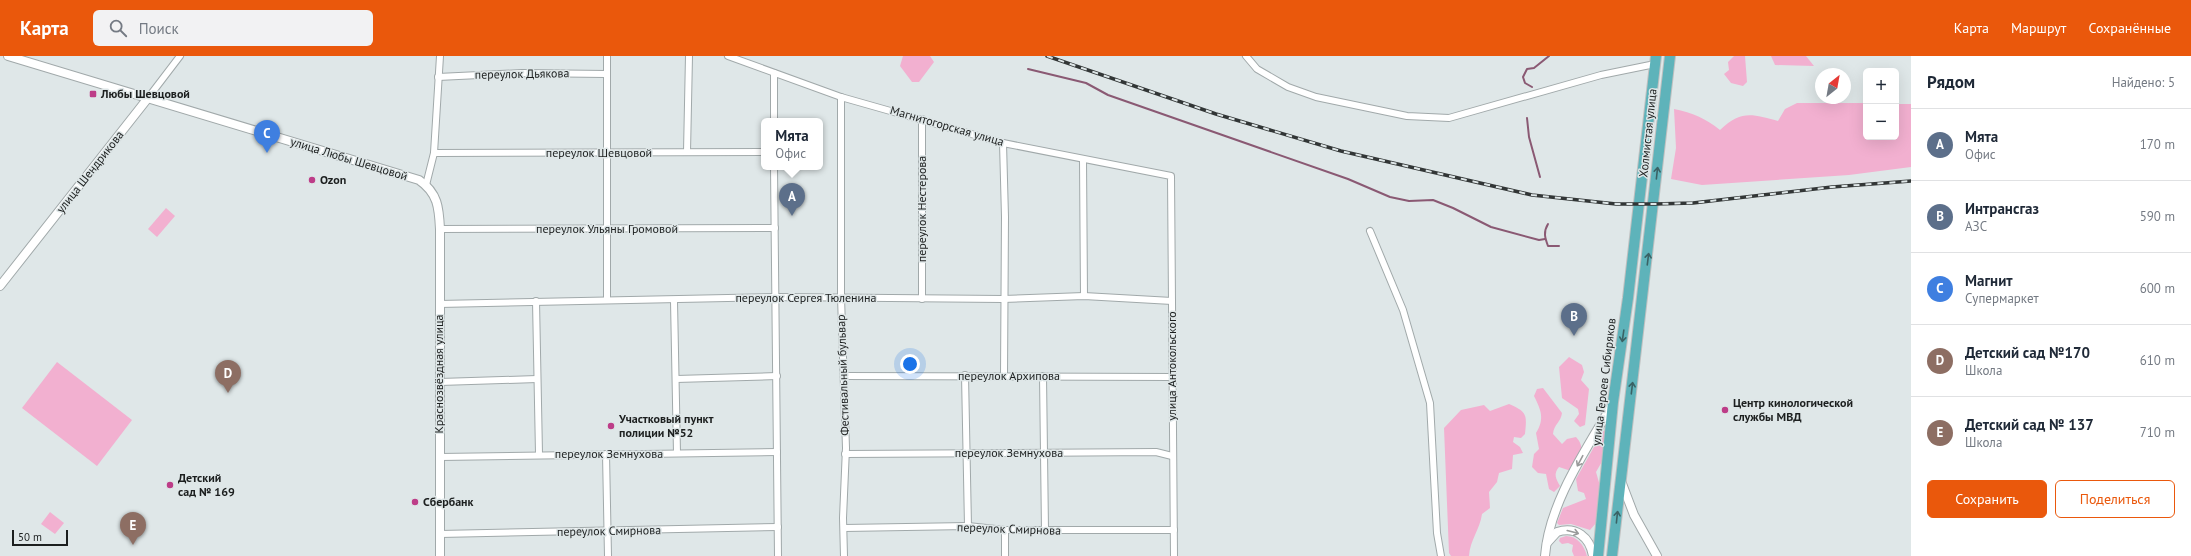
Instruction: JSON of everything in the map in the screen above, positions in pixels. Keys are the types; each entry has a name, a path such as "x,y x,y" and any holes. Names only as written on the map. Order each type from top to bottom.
{"highway":[{"name":"Холмистая улица","path":"1621,480 1654,212 1670,56"},
{"name":"Холмистая улица","path":"1638,212 1655,60"},
{"name":"улица Героев Сибиряков","path":"1598,556 1613,402 1628,298 1638,212"},
{"path":"1612,556 1621,480"}],"street":[{"name":"улица Любы Шевцовой","path":"8,56 420,180 434,193"},
{"name":"улица Шендрикова","path":"0,286 180,56"},
{"path":"426,184 434,154 440,56"},
{"path":"607,56 607,300"},
{"path":"687,152 689,56"},
{"name":"Магнитогорская улица","path":"728,56 841,97 1003,143 1083,160 1171,176"},
{"path":"1246,56 1257,69 1288,87 1316,97 1407,116 1449,118 1655,60"},
{"name":"переулок Дьякова","path":"438,77 522,73 606,74"},
{"path":"774,73 774,118"},
{"name":"Фестивальный бульвар","path":"841,97 842,369 844,376 846,454 844,556"},
{"name":"переулок Нестерова","path":"922,119 922,299"},
{"path":"1003,143 1005,217 1004,376"},
{"name":"переулок Шевцовой","path":"434,154 761,152"},
{"path":"1083,160 1084,296"},
{"path":"774,170 777,297 778,556"},
{"name":"улица Антокольского","path":"1171,176 1173,377 1172,456 1174,556"},
{"name":"Краснозвёздная улица","path":"434,193 439,207 440,230 440,556"},
{"name":"переулок Ульяны Громовой","path":"440,230 775,228"},
{"path":"1370,231 1403,310 1430,403 1437,534 1441,556"},
{"name":"переулок Сергея Тюленина","path":"439,304 607,300 674,301 777,297 1004,299 1084,296 1172,301"},
{"path":"536,301 539,454"},
{"path":"674,301 677,453"},
{"path":"965,375 968,526"},
{"name":"переулок Архипова","path":"844,376 965,375 1173,377"},
{"path":"676,379 777,376"},
{"path":"1043,376 1045,530"},
{"path":"440,382 537,380"},
{"path":"1545,556 1550,525 1564,491 1613,402"},
{"name":"переулок Земнухова","path":"440,457 539,454 778,452"},
{"name":"переулок Земнухова","path":"846,454 966,452 1156,452 1172,456"},
{"path":"606,454 608,556"},
{"path":"1621,480 1634,515 1657,556"},
{"name":"переулок Смирнова","path":"844,528 968,526 1005,530 1174,530"},
{"name":"переулок Смирнова","path":"440,534 778,527"},
{"path":"1005,530 1005,556"},
{"path":"1546,545 1557,532 1573,530 1582,535 1589,543 1593,556"}],"shaded area":[{"path":"903,56 930,56 934,62 919,82 912,82 900,66"},
{"path":"1734,56 1745,56 1747,82 1743,86 1731,83 1724,74 1729,70 1728,62"},
{"path":"1771,56 1806,56 1814,66 1775,65"},
{"path":"1797,103 1863,103 1863,140 1899,140 1899,104 1911,104 1911,167 1849,175 1702,185 1671,179 1676,148 1674,109 1698,116 1720,130 1734,119 1747,115 1754,115 1778,121 1785,109"},
{"path":"166,208 175,216 157,237 148,229"},
{"path":"1569,357 1582,365 1584,372 1581,380 1589,389 1585,425 1580,427 1574,421 1579,414 1578,409 1562,398 1559,367"},
{"path":"57,362 132,420 97,466 22,408"},
{"path":"1543,388 1562,413 1553,434 1562,444 1567,439 1576,437 1581,446 1581,454 1571,471 1559,467 1557,470 1556,476 1560,486 1554,492 1549,489 1546,474 1538,473 1532,467 1534,454 1539,449 1536,433 1541,419 1539,406 1534,396 1537,389"},
{"path":"1509,404 1519,409 1526,418 1525,434 1521,438 1514,437 1513,442 1520,447 1523,453 1513,455 1512,469 1499,473 1497,482 1489,492 1490,508 1482,514 1471,545 1469,556 1451,556 1449,553 1444,428 1461,410 1484,405 1490,411"},
{"path":"1603,431 1607,431 1604,458 1596,472 1600,486 1596,523 1590,530 1571,524 1559,525 1557,523 1563,508 1586,499 1584,493 1578,491 1576,479"},
{"path":"50,512 64,523 55,534 41,524"},
{"path":"1566,536 1577,539 1584,548 1587,556 1574,556 1572,551 1573,545 1568,543 1562,544 1559,541 1560,538"}],"waterway":[{"path":"1532,87 1525,83 1523,77 1527,69 1534,68 1549,56"},
{"path":"1028,69 1086,83 1108,95 1348,179 1390,197 1409,201 1433,200 1491,227 1539,240 1545,239"},
{"path":"1527,118 1529,137 1540,177"},
{"path":"1548,224 1545,230 1548,246 1559,246"}],"railway":[{"path":"1047,56 1216,114 1341,151 1532,195 1616,204 1693,203 1832,187 1911,181"}],"place":[{"name":"Любы Шевцовой","path":"93,94"},
{"name":"Магнит","path":"267,153"},
{"name":"Ozon","path":"312,180"},
{"name":"Мята","path":"792,216"},
{"name":"Интрансгаз","path":"1574,336"},
{"name":"Детский сад №170","path":"228,393"},
{"name":"Центр кинологической службы МВД","path":"1725,410"},
{"name":"Участковый пункт полиции №52","path":"611,426"},
{"name":"Детский сад № 169","path":"170,485"},
{"name":"Сбербанк","path":"415,502"},
{"name":"Детский сад № 137","path":"133,545"}]}
